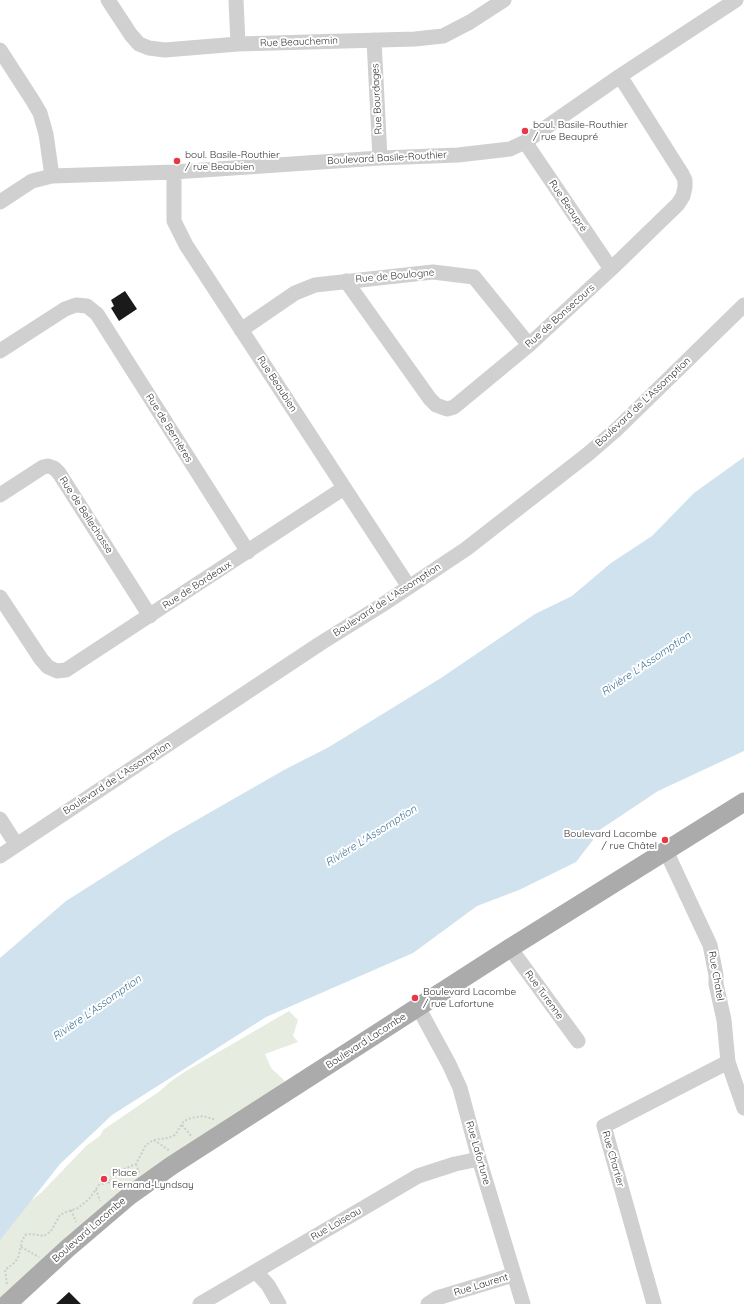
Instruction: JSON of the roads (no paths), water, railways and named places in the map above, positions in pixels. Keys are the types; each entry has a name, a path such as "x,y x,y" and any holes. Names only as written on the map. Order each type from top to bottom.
{"main road":[{"name":"Boulevard Lacombe","path":"7,1304 132,1193 230,1128 510,948 744,802"}],"street":[{"name":"Rue Beauchemin","path":"108,0 131,35 139,44 149,48 165,50 238,44 415,39 443,36 470,22 504,0"},
{"path":"236,0 238,44"},
{"name":"Boulevard Basile-Routhier","path":"0,202 32,181 52,176 174,172 479,153 510,149 524,142 620,76 736,0"},
{"name":"Rue Bourdages","path":"374,40 380,158"},
{"path":"0,50 40,113 46,134 52,176"},
{"name":"Rue de Bonsecours","path":"346,281 430,399 436,405 446,409 454,407 529,345 611,269 678,204 683,196 685,187 682,174 620,76"},
{"name":"Rue Beaupré","path":"524,142 611,269"},
{"name":"Rue Beaubien","path":"174,172 174,221 186,244 409,587"},
{"name":"Rue de Boulogne","path":"242,330 295,293 315,284 433,272 474,277 529,345"},
{"name":"Rue de Bernières","path":"0,351 65,309 76,305 87,306 97,314 248,552"},
{"name":"Boulevard de L'Assomption","path":"0,856 321,643 466,549 588,454 617,429 744,306"},
{"name":"Rue de Bellechasse","path":"0,495 42,467 48,466 54,468 59,473 150,616"},
{"name":"Rue de Bordeaux","path":"0,597 41,659 48,666 57,671 66,670 344,488"},
{"path":"0,819 16,844"},
{"name":"Rue Chatel","path":"666,851 710,945 716,975 716,984 724,1020 728,1062 744,1108"},
{"name":"Rue Turenne","path":"510,948 578,1041"},
{"name":"Rue Lafortune","path":"418,1007 449,1064 460,1088 479,1159 523,1304"},
{"name":"Rue Chartier","path":"654,1304 604,1126 728,1062"},
{"name":"Rue Loiseau","path":"200,1304 418,1176 455,1164 479,1159"},
{"path":"256,1272 268,1285 279,1304"},
{"name":"Rue Laurent","path":"428,1304 437,1298 513,1275"}],"water":[{"name":"Rivière L'Assomption","path":"744,457 744,751 658,791 592,835 593,840 576,862 519,890 477,906 413,953 266,1017 112,1115 60,1164 0,1240 0,958 66,901 167,837 284,770 329,747 441,678 535,614 572,596 611,563 652,536 694,493"}],"place":[{"name":"boul. Basile-Routhier / rue Beaupré","path":"525,131"},
{"name":"boul. Basile-Routhier / rue Beaubien","path":"177,161"},
{"name":"Boulevard Lacombe / rue Châtel","path":"665,840"},
{"name":"Boulevard Lacombe / rue Lafortune","path":"415,998"},
{"name":"Place Fernand-Lyndsay","path":"104,1179"}]}
